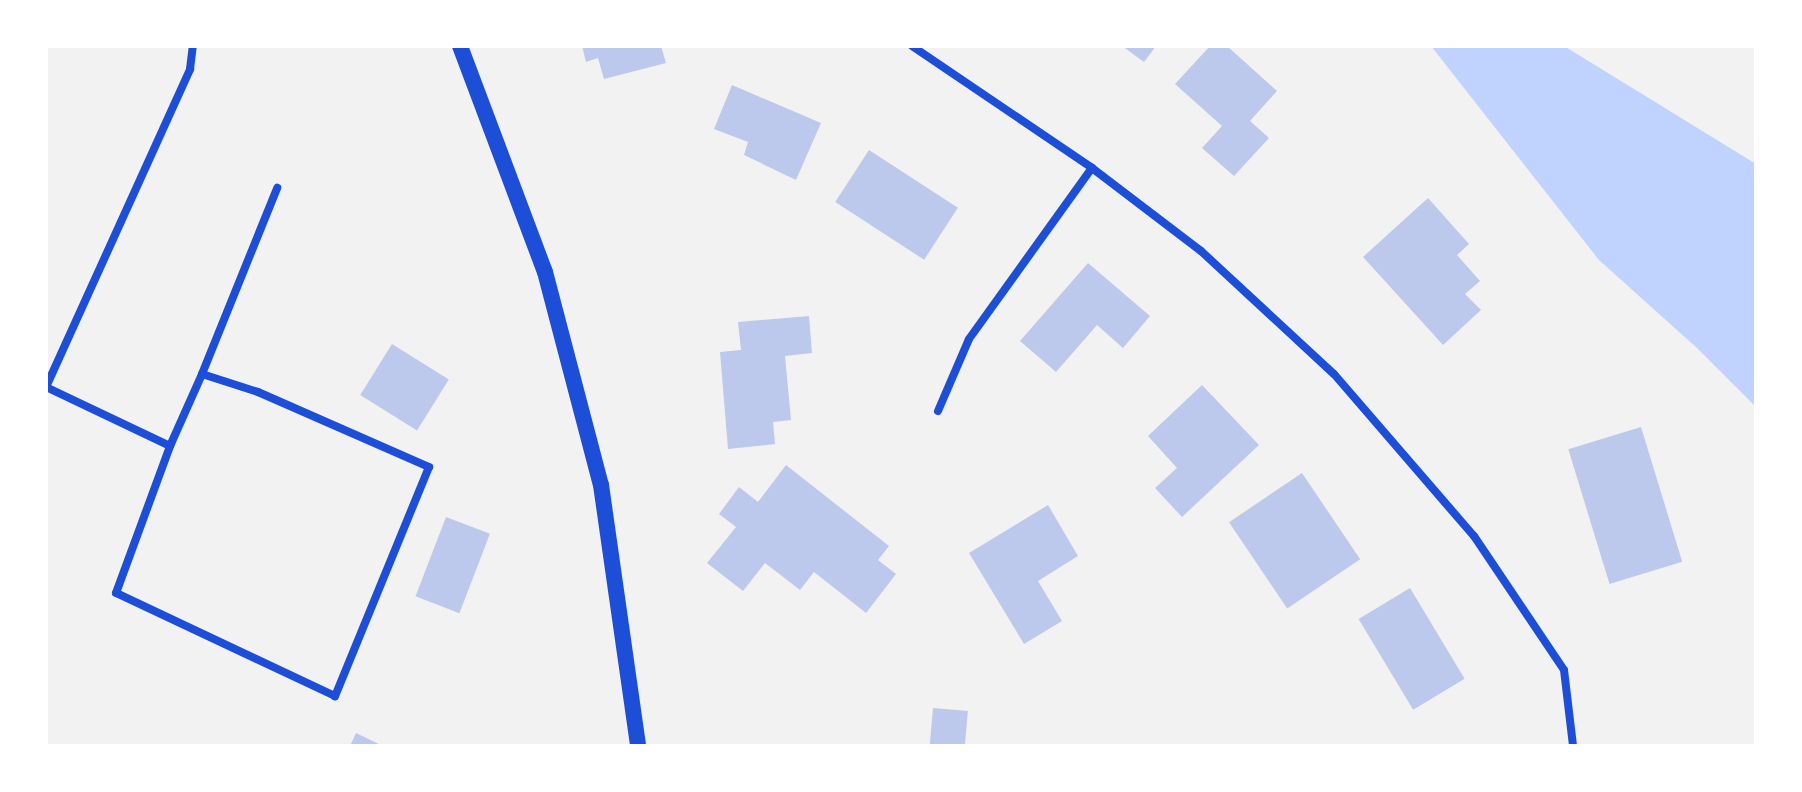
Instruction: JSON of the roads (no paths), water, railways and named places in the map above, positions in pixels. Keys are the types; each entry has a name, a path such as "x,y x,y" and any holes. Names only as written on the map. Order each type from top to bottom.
{"main road":[{"path":"460,46 545,272 601,485 638,746"}],"street":[{"path":"170,446 46,387 190,69 193,46"},
{"path":"912,46 1092,168 1201,251 1334,374 1474,536 1564,670 1573,746"},
{"path":"938,411 969,339 1092,168"},
{"path":"202,374 258,392 429,467 335,696 116,593 170,446 277,188"}],"water":[{"path":"1431,46 1564,46 1756,164 1756,407 1697,348 1599,260"}]}
